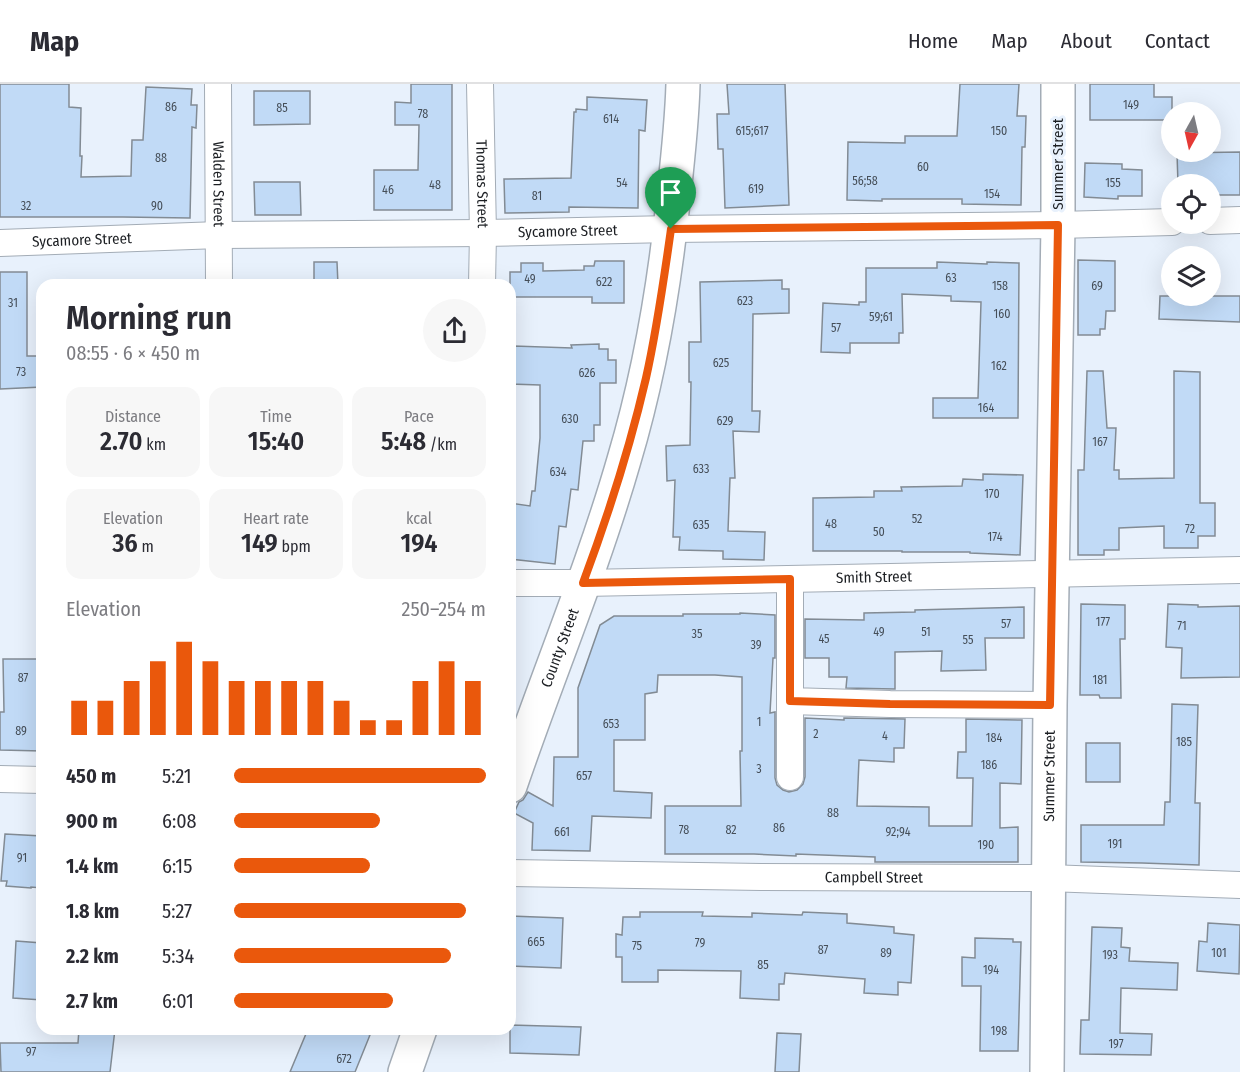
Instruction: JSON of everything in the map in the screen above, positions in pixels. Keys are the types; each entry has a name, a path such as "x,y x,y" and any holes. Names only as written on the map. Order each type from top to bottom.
{"main road":[{"name":"County Street","path":"516,769 612,502 636,418 656,327 671,229 683,84"},
{"name":"Summer Street","path":"1047,1072 1058,84"},
{"path":"405,1072 418,1035"}],"street":[{"name":"Walden Street","path":"218,84 219,279"},
{"name":"Thomas Street","path":"480,84 482,279"},
{"path":"1221,220 1240,220"},
{"name":"Sycamore Street","path":"0,243 219,235 1161,222"},
{"name":"Smith Street","path":"516,583 1240,570"},
{"path":"790,579 790,777"},
{"path":"790,701 1050,705"},
{"path":"0,779 36,780"},
{"name":"Campbell Street","path":"516,873 1048,878 1240,885"}],"building":[{"path":"0,84 69,84 69,107 81,108 81,177 131,176 132,140 143,140 146,87 192,89 191,105 197,105 196,128 192,127 190,218 0,217"},
{"path":"411,84 452,84 452,210 374,210 374,170 418,170 419,125 395,125 395,102 411,103"},
{"path":"727,84 785,84 789,205 725,208 723,149 718,149 717,114 729,114"},
{"path":"960,84 1019,84 1017,116 1026,116 1025,147 1022,147 1021,205 962,204 962,199 847,200 848,142 905,143 905,136 957,136"},
{"path":"1090,84 1154,84 1154,97 1172,97 1172,102 1161,102 1161,120 1090,120"},
{"path":"254,91 310,91 310,124 254,125"},
{"path":"587,97 647,100 645,131 639,130 638,208 569,207 569,212 505,213 504,179 571,178 574,112 576,109 587,110"},
{"path":"1221,152 1240,152 1240,195 1221,195 1221,174 1178,174 1177,162 1221,162"},
{"path":"1085,163 1122,164 1122,169 1142,170 1142,196 1118,196 1118,199 1084,197"},
{"path":"254,182 300,182 301,215 255,215"},
{"path":"1078,260 1115,261 1115,311 1106,311 1105,329 1100,329 1100,335 1078,335"},
{"path":"595,261 624,261 624,303 592,303 592,297 516,297 516,279 510,279 510,272 521,272 521,263 543,263 543,271 584,270 584,266 594,266"},
{"path":"314,262 337,262 338,279 314,279"},
{"path":"937,262 1019,263 1018,418 933,418 933,398 978,398 981,302 951,301 951,296 902,294 903,333 899,333 899,343 850,343 850,353 821,352 823,303 859,305 859,302 866,302 866,268 937,268"},
{"path":"0,272 27,272 27,356 36,356 36,387 0,389"},
{"path":"782,280 782,289 789,289 789,313 753,314 752,411 760,411 759,432 733,431 735,478 730,478 728,531 765,532 764,560 723,559 723,551 679,550 680,537 673,537 675,480 667,481 666,446 690,445 689,342 701,342 700,282"},
{"path":"1160,296 1161,306 1221,306 1221,296 1240,296 1240,322 1159,319"},
{"path":"599,344 599,349 608,349 608,360 616,360 616,383 600,383 600,425 594,425 594,441 583,441 578,490 571,489 566,527 559,526 555,564 516,560 516,504 530,506 532,491 535,491 540,438 540,385 516,384 516,346 572,348 571,345"},
{"path":"1087,371 1103,371 1107,428 1116,428 1114,470 1119,470 1119,479 1174,478 1174,371 1200,372 1200,503 1215,503 1215,536 1198,536 1198,548 1164,548 1164,526 1119,528 1119,550 1104,550 1104,555 1078,555 1078,470 1084,470"},
{"path":"983,474 1023,475 1020,555 970,552 813,551 813,498 874,497 874,491 902,491 901,487 962,486 963,479 983,480"},
{"path":"1081,604 1125,605 1125,639 1120,639 1121,698 1080,695"},
{"path":"1168,604 1198,605 1198,607 1240,606 1240,677 1181,678 1182,648 1166,647"},
{"path":"1024,607 1024,638 985,638 986,670 941,671 942,651 895,652 895,689 846,688 847,677 829,677 829,658 805,658 805,619 864,620 864,613"},
{"path":"775,615 775,658 773,658 770,713 775,712 775,778 777,785 783,790 789,792 797,790 803,784 805,718 905,719 904,748 894,748 894,762 859,760 857,806 929,807 929,826 972,826 973,778 957,778 958,752 966,752 966,719 1022,720 1021,784 1000,783 1000,828 1018,827 1018,862 875,862 875,857 796,854 796,856 665,854 665,806 741,806 742,677 715,675 658,675 657,692 645,694 645,740 614,740 614,791 652,793 651,818 592,816 590,851 532,850 533,823 516,814 516,809 528,792 553,806 554,757 578,757 578,688 600,625 614,616"},
{"path":"3,659 36,659 36,751 0,750 0,712 4,712"},
{"path":"1172,704 1198,705 1195,803 1200,803 1199,865 1081,862 1081,825 1164,825 1165,802 1170,802"},
{"path":"1086,743 1120,743 1120,782 1086,782"},
{"path":"5,834 36,836 36,887 6,886 7,881 1,881"},
{"path":"640,912 703,912 702,916 752,917 752,913 847,914 847,923 894,927 894,933 914,935 911,983 898,982 898,995 864,993 865,979 785,973 784,984 779,984 779,1000 740,998 741,971 658,970 658,982 622,982 622,957 616,957 616,934 622,935 623,917 640,917"},
{"path":"516,916 563,918 561,968 516,966"},
{"path":"1208,923 1240,925 1239,974 1197,971 1199,941 1207,942"},
{"path":"1092,927 1122,928 1121,947 1130,948 1129,961 1178,963 1177,990 1121,988 1120,1033 1152,1034 1151,1055 1080,1054 1081,1020 1089,1020"},
{"path":"975,938 1013,939 1013,942 1021,942 1018,1051 980,1051 981,986 962,986 962,957 975,958"},
{"path":"16,941 36,943 36,1000 13,998"},
{"path":"516,1025 581,1027 579,1055 510,1053 510,1035 516,1035"},
{"path":"777,1033 801,1034 799,1072 775,1072"},
{"path":"79,1035 114,1035 110,1072 1,1072 0,1043 78,1043"},
{"path":"305,1035 370,1035 355,1072 290,1072"}],"route":[{"path":"1058,225 1050,705 790,701 790,579 583,583 612,502 636,418 656,327 671,229 1058,225"}]}
